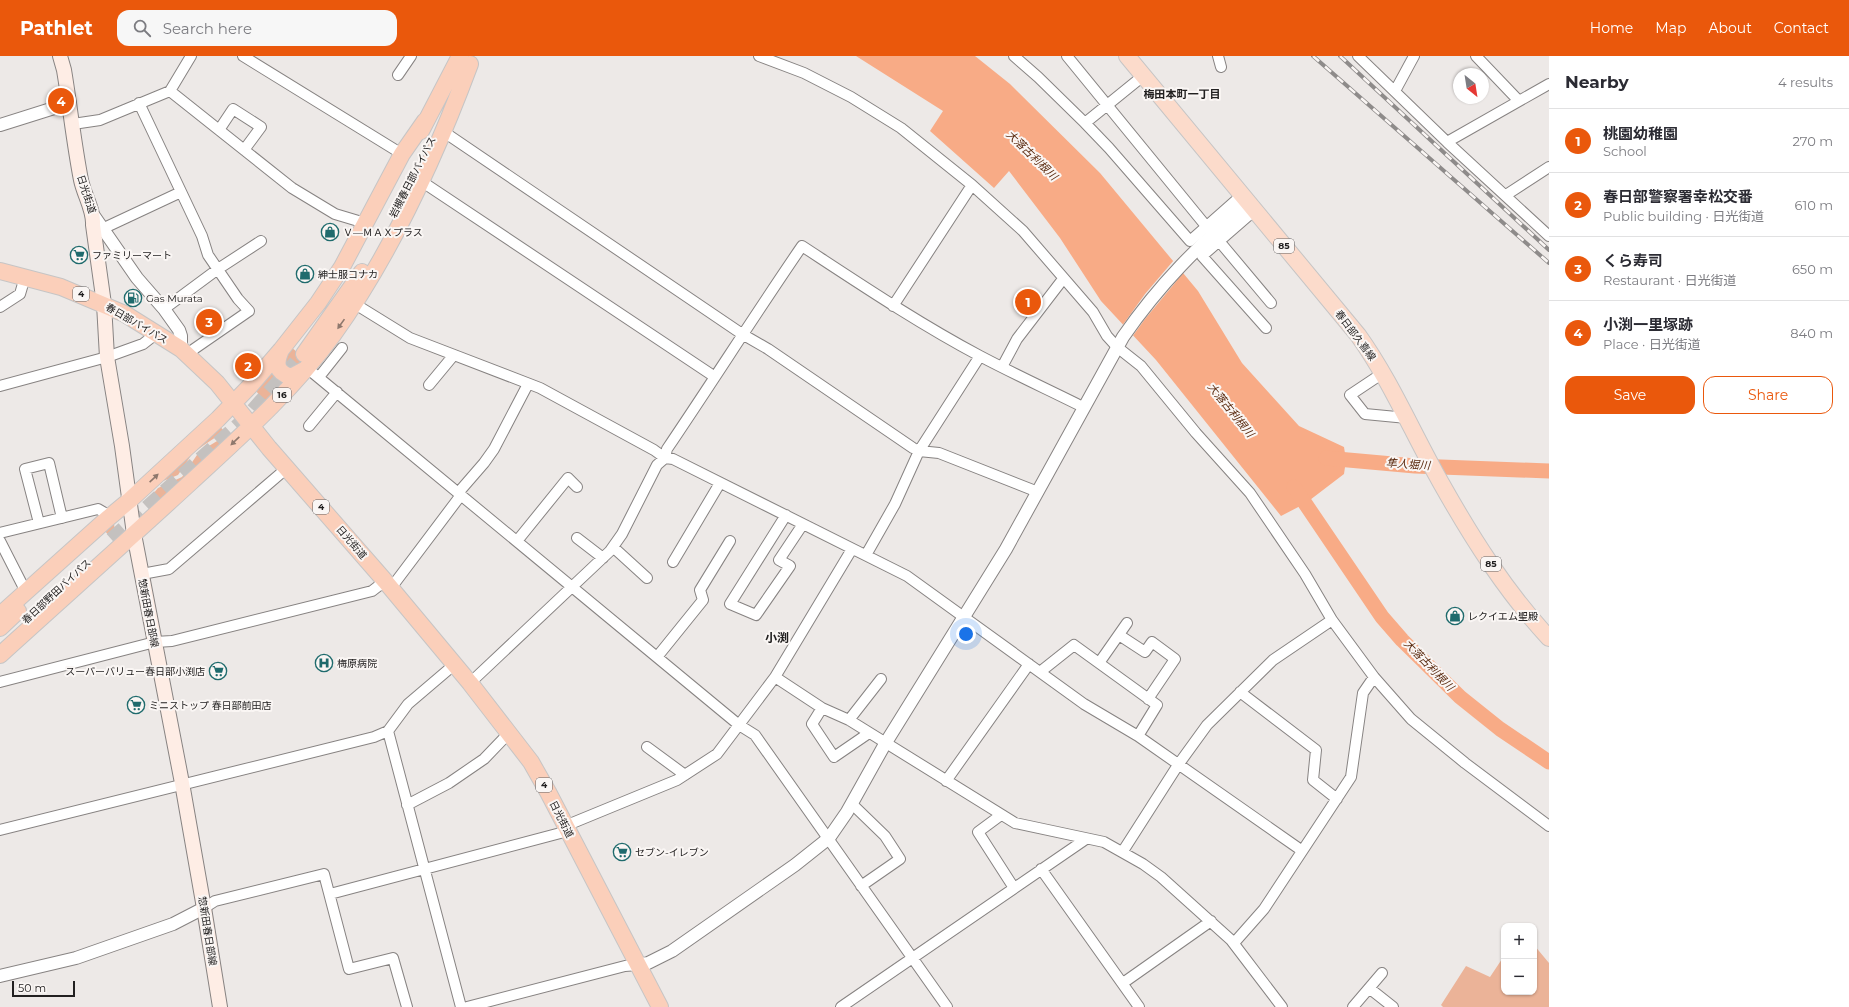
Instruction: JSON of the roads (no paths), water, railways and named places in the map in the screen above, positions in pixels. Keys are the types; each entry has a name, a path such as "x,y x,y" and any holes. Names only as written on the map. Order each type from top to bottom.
{"highway":[{"name":"16","path":"0,615 110,516 130,500 233,403 301,360 332,337 355,304 392,239 421,181 444,132 464,58"},
{"name":"岩槻春日部バイパス","path":"301,360 371,233 425,121 464,58"},
{"name":"岩槻春日部バイパス","path":"301,360 360,275 404,192 464,58"},
{"name":"16","path":"0,655 251,426 301,360 318,303 344,263 402,154 425,121"},
{"name":"春日部バイパス","path":"0,271 25,276 61,287 104,304 157,333 185,353"},
{"name":"日光街道","path":"185,353 217,383 251,426 455,664 531,762 660,1007"},
{"name":"春日部野田バイパス","path":"0,628 109,536 0,643"}],"main road":[{"name":"日光街道","path":"60,56 70,102 77,159 83,187 94,216"},
{"name":"春日部久喜線","path":"1127,56 1349,324 1371,354 1441,483 1497,574 1549,638"},
{"name":"惣新田春日部線","path":"94,216 93,225 104,304 107,357 134,534 182,783 220,1007"}],"street":[{"path":"73,124 100,120 170,91 191,56"},
{"path":"243,56 402,154"},
{"path":"398,75 411,56"},
{"path":"759,56 804,73 851,97 901,128 972,185 1023,231 1093,312 1107,336 1120,342 1196,433 1250,493 1305,574 1332,620 1374,677 1411,719 1465,763 1549,826"},
{"path":"1014,56 1038,76 1109,148 1190,241 1206,226 1248,203"},
{"path":"1067,56 1206,226"},
{"path":"1218,56 1221,66"},
{"path":"1358,56 1396,91 1447,142 1549,236"},
{"path":"1396,91 1414,56"},
{"path":"1476,56 1518,100"},
{"path":"1085,123 1143,76"},
{"path":"1447,142 1518,100 1539,91 1549,84"},
{"path":"170,91 292,188 335,214 365,223"},
{"path":"0,124 70,102"},
{"path":"140,104 202,236 208,255 238,299 249,311 194,349 185,353"},
{"path":"219,130 233,109 261,127 244,150"},
{"path":"444,132 742,334 768,348 919,451 939,453 1038,492"},
{"path":"1506,195 1549,168"},
{"path":"421,181 715,378"},
{"path":"894,306 972,185"},
{"path":"102,229 181,192"},
{"path":"467,1007 624,966 648,963 672,951 795,865 828,838 852,804 885,744 1006,549 1120,342 1140,313 1176,269 1248,203"},
{"path":"1248,203 1219,240 1202,256 1266,328"},
{"name":"日光街道","path":"94,216 137,278 164,309 179,330 185,353"},
{"path":"1219,240 1271,303"},
{"path":"164,309 218,269 261,241"},
{"path":"470,683 613,547 622,534 657,465 665,458 667,449 715,378 742,334 802,246 894,306 980,356 1084,407"},
{"path":"0,307 20,294 25,276"},
{"path":"1002,367 1017,339 1063,279"},
{"path":"355,304 410,338 453,356 540,388 654,450 665,458 673,459 907,576 1084,704 1138,736 1301,850"},
{"path":"0,386 107,357 143,344 157,333"},
{"path":"301,360 342,348"},
{"path":"429,386 453,356"},
{"path":"866,555 895,504 919,451 980,356"},
{"path":"301,360 459,494 738,725 755,735 946,1007"},
{"path":"1382,373 1350,395 1365,414 1407,418"},
{"path":"0,682 155,642 172,641 372,591 388,585 494,449 528,384"},
{"path":"309,426 337,392"},
{"path":"39,523 25,469 49,463 62,518"},
{"path":"142,574 170,568 287,468"},
{"path":"517,542 568,478 577,487"},
{"path":"673,562 720,482"},
{"path":"0,533 98,509 110,516"},
{"path":"786,515 730,604 756,616 790,566 779,560 803,524"},
{"path":"577,538 603,558"},
{"path":"0,540 26,592"},
{"path":"657,657 703,600 700,590 730,541"},
{"path":"613,547 647,578"},
{"path":"330,894 424,870 567,828 677,780 717,754 775,677 852,549"},
{"path":"1122,852 1178,765 1207,725 1273,660 1332,620"},
{"path":"1099,663 1127,623"},
{"path":"1119,635 1145,652 1152,642 1175,659 1148,699"},
{"path":"1040,672 1074,645 1157,705 1138,736"},
{"path":"0,830 182,783 374,737 388,731 408,704 455,664"},
{"path":"946,781 1029,664"},
{"path":"775,677 822,708 849,720 885,744 1015,823 1104,842 1161,877 1234,943 1282,1007"},
{"path":"1234,943 1264,909 1301,850 1351,777 1363,693 1374,677"},
{"path":"849,720 881,679"},
{"path":"1240,692 1316,750 1313,780 1337,799"},
{"path":"822,708 812,724 834,757 869,733"},
{"path":"388,731 461,1007"},
{"path":"407,805 449,783 484,759 509,733"},
{"path":"647,747 685,775"},
{"path":"852,804 885,836 900,859 862,886"},
{"path":"1001,814 978,832 1014,888"},
{"path":"841,1007 1086,839"},
{"path":"1041,869 1139,1007"},
{"path":"0,976 76,958 173,924 216,901 324,874 349,969 393,958 407,1007"},
{"path":"1123,983 1211,921"},
{"path":"1353,1007 1382,973"},
{"path":"1369,988 1393,1007"}],"water":[{"path":"856,56 975,56 1010,84 1100,173 1198,291 1242,363 1299,426 1344,447 1346,460 1344,474 1306,503 1281,516 1156,360 1101,301 1060,238 1009,171 994,188 930,131 943,111"}],"waterway":[{"name":"隼人堀川","path":"1326,458 1415,466 1549,471"},
{"name":"大落古利根川","path":"1294,487 1382,617 1402,640 1460,697 1500,729 1549,762"}],"tunnel":[{"path":"112,540 247,418 304,354"}],"railway":[{"path":"1313,56 1549,263"},
{"path":"1340,56 1549,250"}],"place":[{"name":"小渕一里塚跡","path":"61,101"},
{"name":"Ｖ―ＭＡＸプラス","path":"330,232"},
{"name":"ファミリーマート","path":"79,255"},
{"name":"紳士服コナカ","path":"305,274"},
{"name":"Gas Murata","path":"133,298"},
{"name":"桃園幼稚園","path":"1028,302"},
{"name":"くら寿司","path":"209,322"},
{"name":"春日部警察署幸松交番","path":"248,366"},
{"name":"レクイエム聖殿","path":"1455,616"},
{"name":"梅原病院","path":"324,663"},
{"name":"スーパーバリュー春日部小渕店","path":"218,671"},
{"name":"ミニストップ 春日部前田店","path":"136,705"},
{"name":"セブン-イレブン","path":"622,852"}],"district":[{"name":"梅田本町一丁目","path":"1182,94"},
{"name":"小渕","path":"777,638"}]}
